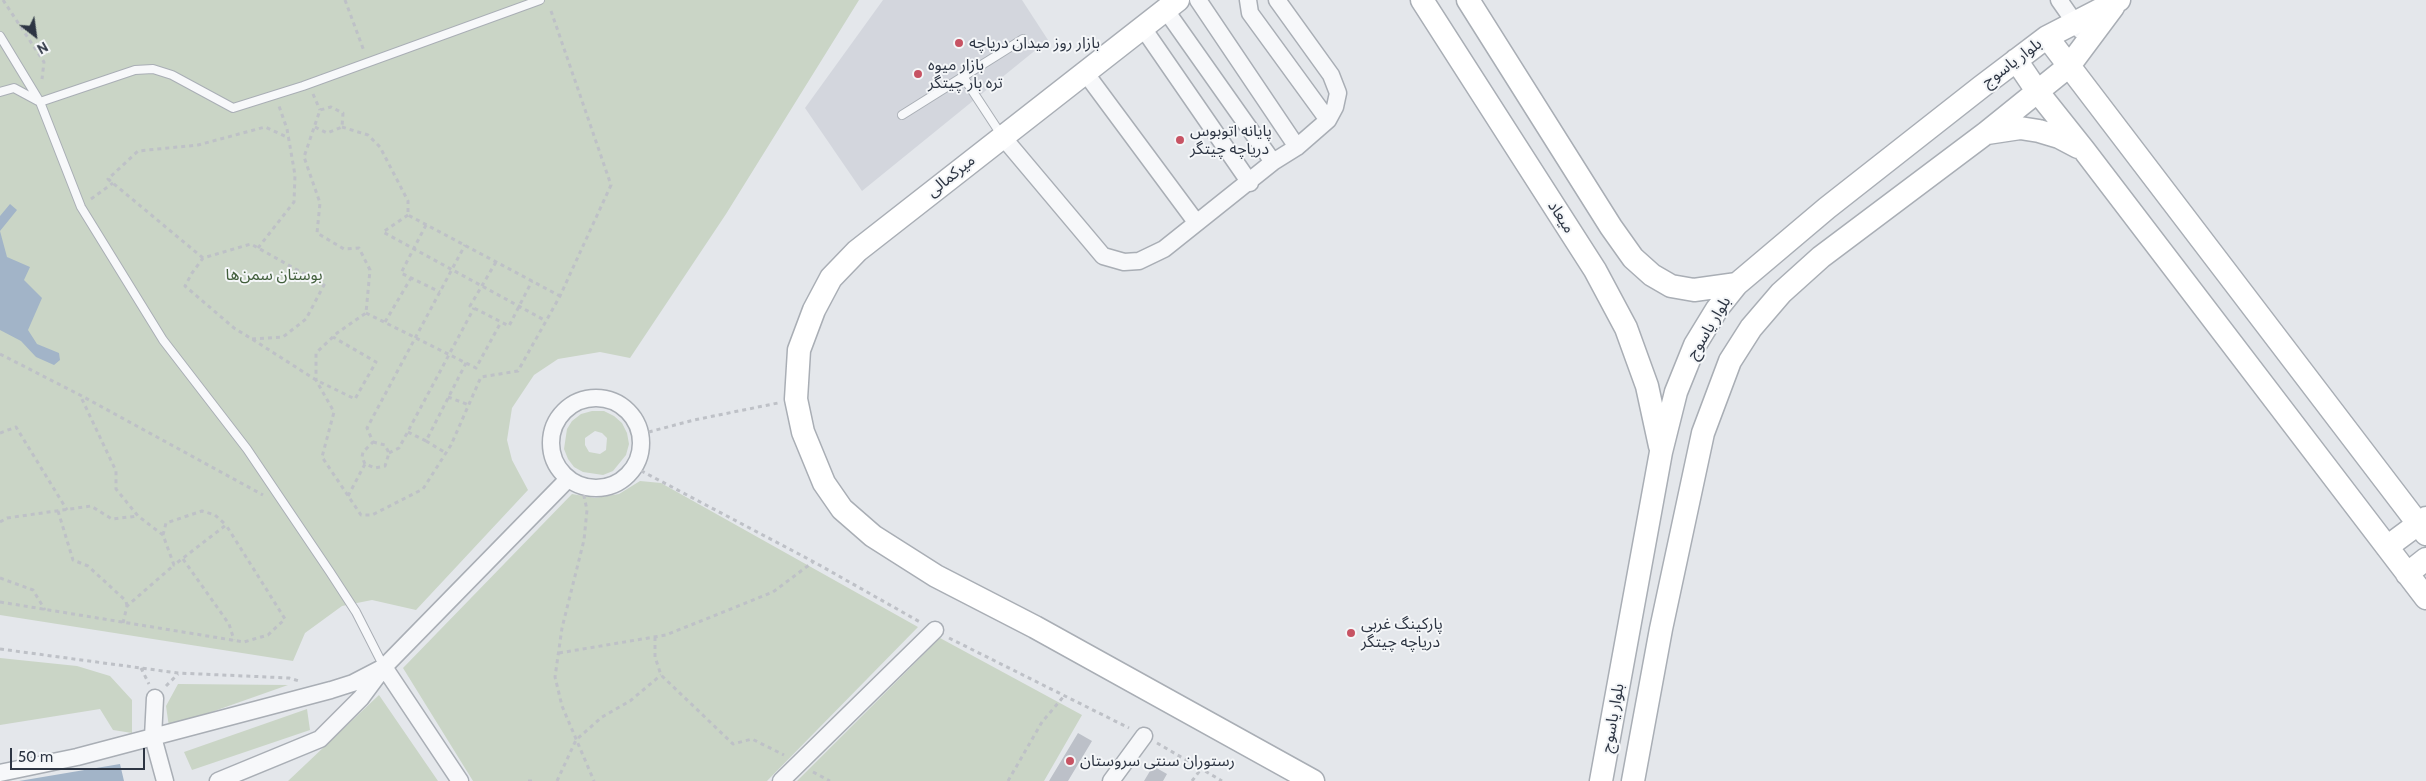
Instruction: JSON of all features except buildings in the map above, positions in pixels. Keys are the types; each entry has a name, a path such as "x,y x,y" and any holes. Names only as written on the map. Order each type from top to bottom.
{"street":[{"path":"1198,0 1297,146"},
{"path":"1248,0 1250,13 1328,120"},
{"path":"1002,136 1103,256 1124,262 1139,261 1164,249 1273,162 1297,146 1328,120 1335,107 1338,93 1330,75 1277,0"},
{"name":"میعاد","path":"1422,0 1595,270 1626,328 1647,386 1661,452"},
{"path":"1468,0 1610,227 1633,258 1652,275 1671,286 1694,290 1737,284"},
{"path":"2059,0 2081,31"},
{"name":"بلوار یاسوج","path":"1601,781 1661,452 1676,392 1695,345 1717,309 1737,284 1827,208 2016,60 2047,37 2081,31 2118,0"},
{"path":"1172,5 1273,162"},
{"name":"میرکمالی","path":"1172,5 1084,71 857,251 831,278 814,310 799,350 796,399 804,432 824,483 842,509 873,536 936,576 1043,632 1313,781"},
{"path":"1143,28 1250,182"},
{"name":"بلوار یاسوج","path":"1633,781 1662,629 1704,433 1730,361 1752,328 1781,293 1808,269 1986,133 2069,66 2081,31"},
{"path":"2047,37 2423,525 2387,547"},
{"path":"2016,60 2037,91 2426,598"},
{"path":"1084,71 1196,222"},
{"path":"1986,133 2020,128 2039,130 2084,150"},
{"path":"600,397 615,401 631,415 641,434 639,457 634,467 624,478 612,486 597,488 575,482 558,468 552,455 550,440 554,426 561,414 572,404 586,398 600,397"},
{"path":"218,781 320,739 361,698 384,667 575,482"},
{"path":"2407,574 2426,559"},
{"path":"781,781 935,630"},
{"path":"0,773 77,757 331,690 353,683 384,667"},
{"path":"384,667 460,781"},
{"path":"155,698 153,737 165,781"},
{"path":"1112,781 1144,736"}],"lane":[{"path":"0,92 14,88 40,102 136,70 153,69 172,75 233,108 275,95 540,0"},
{"path":"0,36 40,102 81,206 164,340 246,449 356,612 384,667"},
{"path":"902,115 964,78 1023,39"},
{"path":"964,78 1002,136"}],"path":[{"path":"3,0 44,62 40,102"},
{"path":"346,0 367,61"},
{"path":"342,127 343,113 331,107 320,110 304,157 320,203 317,233 344,249 359,248 370,270 366,313 333,337 316,353 316,380 334,412 322,457 361,515 372,515 423,489 446,453 481,377 518,371 560,296 611,185 547,0"},
{"path":"258,248 294,202 295,175 289,138 275,95"},
{"path":"203,258 108,179 138,152 198,145 265,127 289,138"},
{"path":"315,127 327,133 342,127 368,135 380,147 408,200 408,215"},
{"path":"81,206 113,183"},
{"path":"408,215 560,296"},
{"path":"408,215 383,232 546,320"},
{"path":"426,225 401,273 440,292"},
{"path":"252,339 284,337 306,319 324,285 251,244 203,258 185,286 234,328 316,380 355,399 376,362 333,337"},
{"path":"373,442 367,428 465,245"},
{"path":"496,262 470,306 510,326 532,281"},
{"path":"385,322 411,278"},
{"path":"389,453 400,448 474,308"},
{"path":"366,313 476,368 501,322"},
{"path":"0,354 80,395 287,509"},
{"path":"426,441 466,363"},
{"path":"80,395 116,471 116,489 138,516 163,535 174,565"},
{"path":"448,397 469,405"},
{"path":"641,434 694,420 796,399"},
{"path":"0,433 16,427 67,510"},
{"path":"408,432 446,453"},
{"path":"373,442 385,445 389,453 385,466 375,468 365,464 362,457 373,442"},
{"path":"348,496 365,464"},
{"path":"575,482 587,510 584,540 562,628 555,677 562,706 594,781"},
{"path":"0,522 7,518 91,506 112,519 138,516"},
{"path":"58,511 73,560 88,566 126,601 127,606 123,623"},
{"path":"0,602 244,642 268,635 285,619 226,525 215,515 202,511 166,523 163,535"},
{"path":"127,606 174,565 226,525"},
{"path":"183,559 229,624 234,640"},
{"path":"559,653 655,638 708,619 773,592 814,562"},
{"path":"0,578 33,590 45,610"},
{"path":"655,638 655,657 661,675 734,744 752,739 780,751 797,765"},
{"path":"0,649 178,673 289,678 331,690"},
{"path":"557,781 576,740 602,718 630,701 661,675"},
{"path":"1008,781 1042,722 1064,696"},
{"path":"1192,781 1201,769"}],"shaded area":[{"name":"بازار میوه تره بار چیتگر","path":"883,0 1022,0 1048,40 862,191 805,108"}],"green space":[{"name":"بوستان سمن‌ها","path":"0,0 859,0 726,214 630,358 600,352 558,359 534,375 512,408 507,440 512,460 528,490 416,610 372,600 342,606 305,633 293,661 0,615"},
{"path":"592,411 604,411 622,423 627,433 629,444 626,455 613,471 603,475 583,472 574,467 568,459 564,449 567,429 572,421 581,414","holes":["595,431 602,433 607,438 606,450 600,454 589,452 585,445 585,438"]},
{"path":"640,481 661,483 918,627 767,781 473,781 403,668 572,494 595,498 619,494"},
{"path":"940,638 1082,715 1044,781 797,781"},
{"path":"0,658 77,666 110,676 132,700 132,733 113,730 100,709 0,725"},
{"path":"178,684 288,685 169,727 166,706"},
{"path":"379,695 438,781 288,781"},
{"path":"307,709 310,730 192,770 184,752"}],"water":[{"path":"10,204 17,210 0,231 0,216"},
{"path":"0,231 7,257 30,267 24,280 42,298 28,330 37,344 59,353 60,360 54,365 36,357 21,341 0,330"},
{"path":"120,764 124,781 19,781"}],"place":[{"name":"بازار روز میدان دریاچه","path":"959,43"},
{"name":"بازار میوه تره بار چیتگر","path":"918,74"},
{"name":"پایانه اتوبوس دریاچه چیتگر","path":"1180,140"},
{"name":"پارکینگ غربی دریاچه چیتگر","path":"1351,633"},
{"name":"رستوران سنتی سروستان","path":"1070,761"}]}
